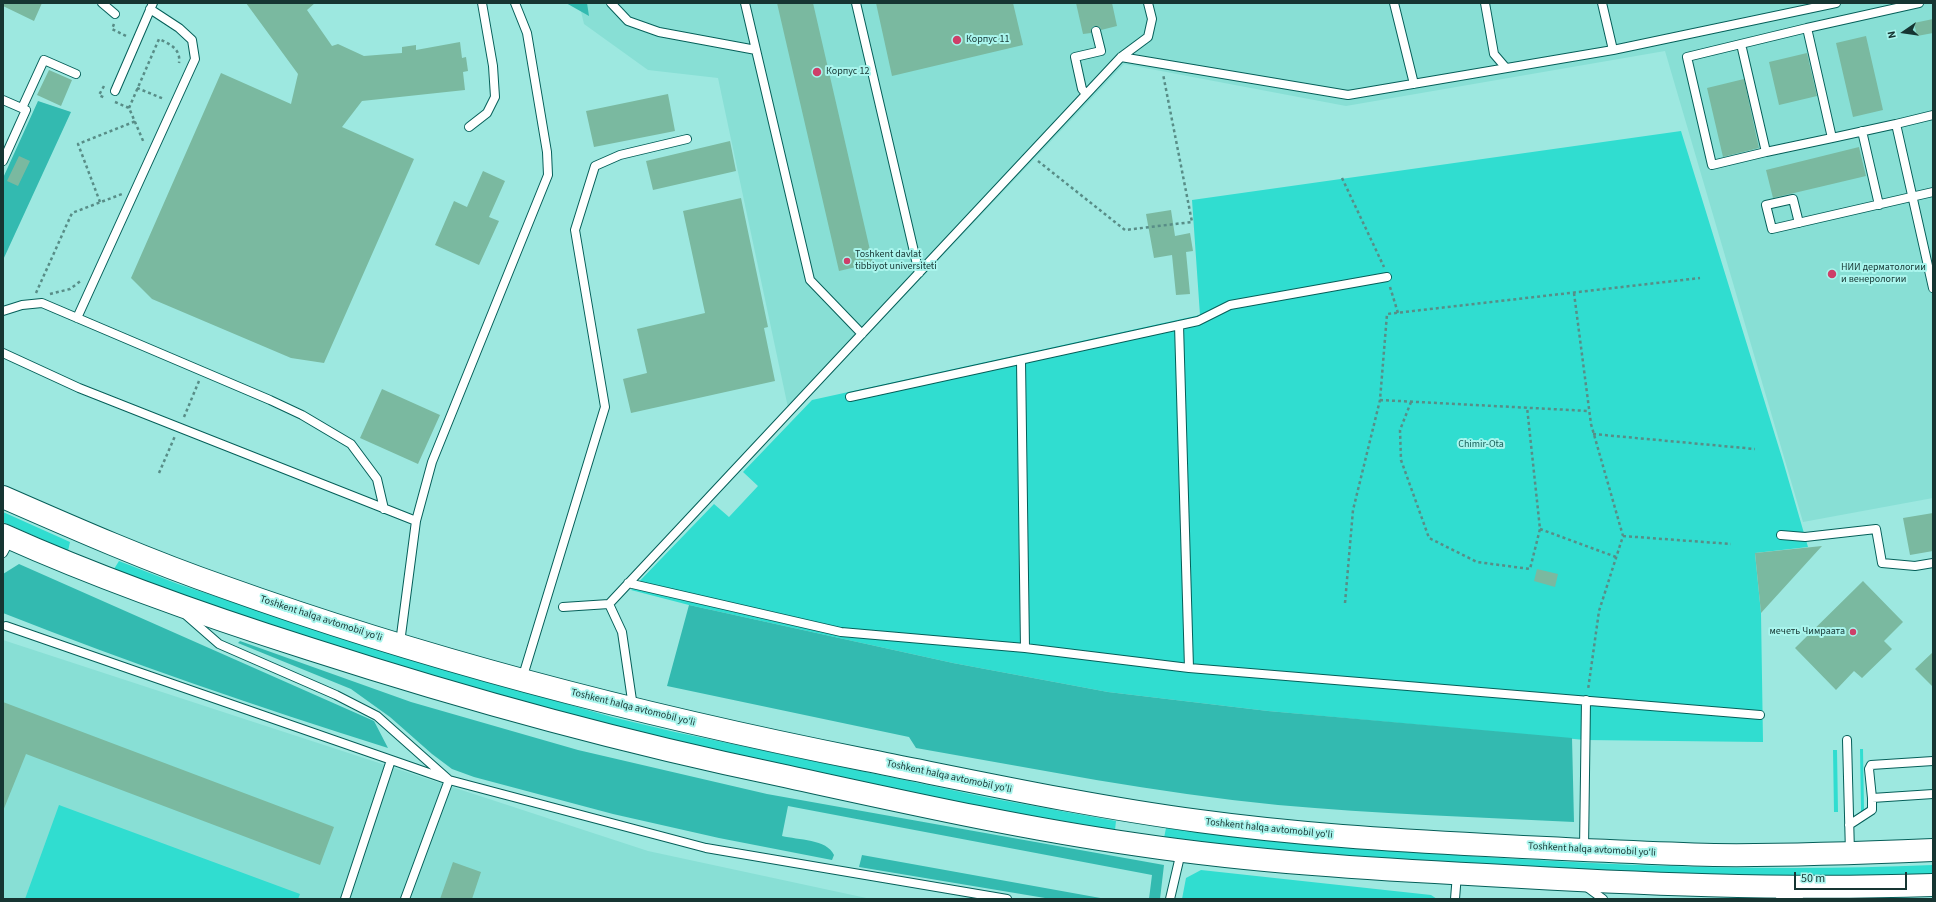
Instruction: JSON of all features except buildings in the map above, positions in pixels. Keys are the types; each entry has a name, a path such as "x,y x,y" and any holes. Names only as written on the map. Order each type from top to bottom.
{"highway":[{"name":"Toshkent halqa avtomobil yo'li","path":"3,497 102,540 224,587 399,644 522,680 634,709 768,740 950,778 1142,813 1252,828 1363,838 1584,850 1718,855 1933,850"},
{"path":"88,570 102,540"},
{"path":"6,542 88,570 173,603 426,686 618,739 964,815 1137,845 1182,851 1357,868 1712,887 1845,888 1933,885"},
{"path":"1137,845 1142,813"}],"lane":[{"path":"102,3 115,17"},
{"path":"469,127 487,113 495,97 493,66 482,3"},
{"path":"399,644 416,522 432,462 548,175 547,152 527,33 515,3"},
{"path":"611,3 628,22 659,32 756,50"},
{"path":"745,3 810,280 862,334"},
{"path":"856,3 919,273"},
{"path":"563,607 609,604 1121,57 1148,37 1152,19 1148,3"},
{"path":"1394,3 1414,84"},
{"path":"1485,3 1494,54 1506,68"},
{"path":"1602,3 1613,50"},
{"path":"1121,57 1348,95 1613,50 1820,5 1836,3"},
{"path":"1919,3 1687,57 1712,165 1933,115"},
{"path":"77,318 195,59 192,40 151,6 115,91"},
{"path":"1807,28 1832,138"},
{"path":"1086,94 1082,89 1075,57 1101,51 1096,31"},
{"path":"1741,44 1766,152"},
{"path":"22,108 44,60 76,74"},
{"path":"3,100 26,110 3,161"},
{"path":"1896,124 1931,269 1933,288"},
{"path":"1862,131 1879,205"},
{"path":"522,680 605,407 575,230 595,166 620,155 687,140"},
{"path":"1799,223 1793,199 1766,205 1772,229 1799,223 1879,205 1933,192"},
{"path":"850,397 1022,361 1198,321 1230,305 1387,277"},
{"path":"3,311 22,304 42,304 302,415 351,444 377,479 384,509"},
{"path":"1179,325 1189,668"},
{"path":"3,353 79,388 416,522"},
{"path":"1022,361 1025,648"},
{"path":"1781,535 1805,537 1876,529 1882,564 1915,566 1933,563"},
{"path":"628,583 842,632 1025,648 1189,668 1760,715"},
{"path":"173,603 219,644 336,695 377,716 449,780"},
{"path":"609,604 622,632 634,709"},
{"path":"6,626 449,780 706,848 1007,899"},
{"path":"1584,850 1586,700"},
{"path":"1847,740 1850,853"},
{"path":"345,899 391,760"},
{"path":"1849,825 1872,810 1869,769 1871,765 1933,761"},
{"path":"405,899 449,780"},
{"path":"1872,798 1933,794"},
{"path":"1170,899 1182,851"},
{"path":"1455,899 1457,874"},
{"path":"1578,880 1603,899"},
{"path":"1780,899 1845,888"}],"path":[{"path":"115,17 112,29 126,35 124,42"},
{"path":"129,108 159,39 174,45 180,57 179,69"},
{"path":"1030,154 1125,230 1192,222 1161,64"},
{"path":"105,82 99,95 129,108 136,121 145,146 148,139"},
{"path":"137,88 174,104"},
{"path":"162,106 168,93"},
{"path":"100,202 78,144 136,121"},
{"path":"1342,178 1382,262 1398,313"},
{"path":"85,278 70,289 52,294 36,294 72,213 127,192 124,199"},
{"path":"1345,603 1353,510 1380,400 1387,314 1700,278"},
{"path":"1574,292 1593,434 1623,536 1599,611 1586,700"},
{"path":"1380,400 1589,411"},
{"path":"1411,402 1400,430 1401,460 1429,538 1477,562 1530,569 1540,529 1527,408"},
{"path":"1593,434 1755,449"},
{"path":"1540,529 1616,556"},
{"path":"1623,536 1731,544"}],"shaded area":[{"path":"566,3 587,3 589,16"},
{"name":"Toshkent davlat tibbiyot universiteti","path":"579,3 1933,3 1933,498 1803,522 1665,51 1346,106 1124,64 790,417 718,78 648,70 584,24"},
{"path":"38,101 71,112 3,260 3,178"},
{"path":"19,564 374,721 388,748 194,684 3,613 3,574"},
{"path":"689,605 953,663 1108,692 1268,711 1572,738 1574,822 1352,811 1232,800 1096,780 916,748 909,737 667,686"},
{"path":"3,640 648,851 871,899 3,899"},
{"path":"240,641 411,702 578,750 767,794 1164,865 1160,899 1149,899 1152,875 788,806 782,836 819,843 830,850 834,855 832,860 719,838 613,814 474,777 452,769 432,754 390,717 351,689 238,643"},
{"path":"862,855 1106,899 1051,899 859,867"}],"green space":[{"name":"Chimir-Ota","path":"1681,131 1783,461 1808,547 1755,553 1761,613 1763,742 1585,740 1268,711 1108,692 953,663 689,605 631,590 714,504 729,517 758,486 743,472 812,400 1200,315 1192,200"},
{"path":"3,512 70,542 68,551 3,522"},
{"path":"119,561 178,584 362,645 612,717 675,732 990,798 1116,821 1115,830 988,808 673,743 485,692 299,635 176,593 114,569"},
{"path":"1860,749 1863,749 1864,811 1861,811"},
{"path":"1833,750 1837,750 1838,812 1834,812"},
{"path":"59,805 300,894 298,899 25,899"},
{"path":"1166,828 1318,845 1528,860 1759,868 1933,865 1933,874 1872,876 1635,875 1282,852 1164,838"},
{"path":"1201,870 1431,895 1437,899 1182,899 1186,878"}],"place":[{"name":"Корпус 11","path":"957,40"},
{"name":"Корпус 12","path":"817,72"},
{"name":"Toshkent davlat tibbiyot universiteti","path":"847,261"},
{"name":"НИИ дерматологии и венерологии","path":"1832,274"},
{"name":"мечеть Чимраата","path":"1853,632"}]}
